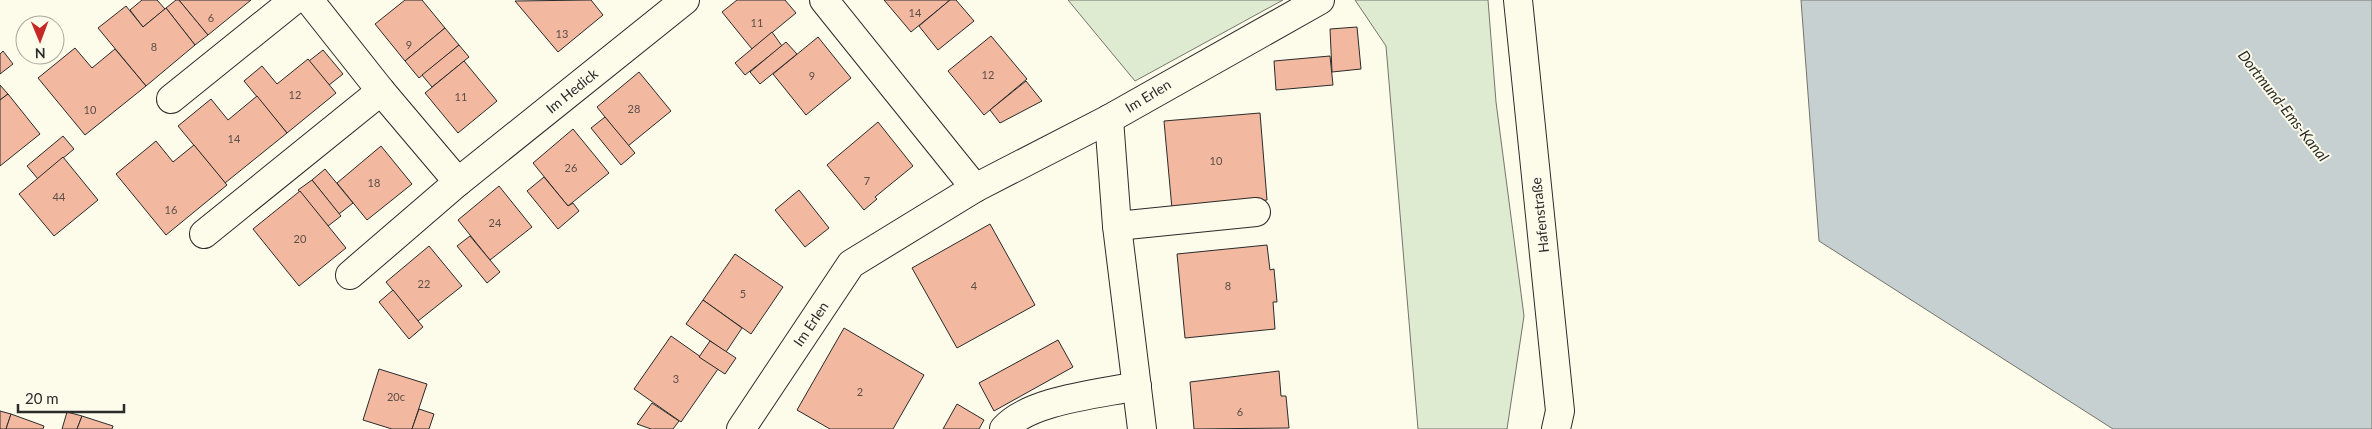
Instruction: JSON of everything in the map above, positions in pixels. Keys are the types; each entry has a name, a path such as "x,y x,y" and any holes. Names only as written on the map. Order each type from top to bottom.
{"street":[{"path":"171,99 294,0"},
{"path":"309,0 381,91 458,182"},
{"name":"Im Hedick","path":"350,275 458,182 685,0"},
{"path":"824,0 975,188"},
{"name":"Im Erlen","path":"741,429 851,264 975,188 1109,119 1320,0"},
{"name":"Hafenstraße","path":"1518,0 1560,411 1556,429"},
{"path":"204,234 381,91"},
{"path":"1109,119 1117,226 1142,429"},
{"path":"1117,226 1256,212"},
{"path":"1004,429 1013,419 1049,404 1137,386"}],"green space":[{"path":"1068,0 1283,0 1135,81"},
{"path":"1355,0 1488,0 1496,102 1524,316 1507,429 1418,429 1386,46"}],"water":[{"name":"Dortmund-Ems-Kanal","path":"1801,0 2372,0 2372,429 2113,429 1819,241"}],"building":[{"path":"142,0 157,0 165,9 143,27 130,10"},
{"path":"176,0 179,0 208,35 195,45 166,8"},
{"path":"179,0 251,0 208,35"},
{"path":"405,0 422,0 445,28 405,61 375,24"},
{"path":"591,0 603,15 558,52 515,1"},
{"path":"737,0 785,0 796,13 752,49 722,12"},
{"path":"884,0 950,0 911,32"},
{"path":"950,0 956,0 974,21 938,50 919,26"},
{"path":"126,6 143,27 166,8 195,45 146,86 98,28"},
{"path":"1357,27 1361,69 1332,72 1330,29"},
{"path":"445,28 459,45 419,78 405,61"},
{"path":"772,32 782,46 745,75 735,63"},
{"path":"991,36 1027,79 984,115 948,71"},
{"path":"818,37 851,78 806,115 773,74"},
{"path":"786,42 797,54 760,84 750,72"},
{"path":"459,45 469,57 432,87 422,75"},
{"path":"75,48 92,68 115,49 146,86 85,135 38,78 54,65 65,65 65,56"},
{"path":"323,50 343,74 329,85 309,61"},
{"path":"3,51 13,64 0,74 0,54"},
{"path":"1330,56 1333,85 1276,90 1274,61"},
{"path":"308,59 336,93 287,133 244,81 262,66 277,84"},
{"path":"464,61 497,101 458,133 425,93"},
{"path":"639,72 671,111 628,146 597,107"},
{"path":"1026,81 1042,101 1000,123 990,110"},
{"path":"0,85 8,94 0,100"},
{"path":"8,94 40,134 0,166 0,100"},
{"path":"257,96 287,133 225,183 178,126 211,99 228,120"},
{"path":"1260,113 1267,200 1172,209 1164,121"},
{"path":"605,117 635,153 621,165 591,128"},
{"path":"878,122 913,166 875,197 877,199 864,210 827,165"},
{"path":"573,129 609,173 568,206 533,163"},
{"path":"63,136 74,149 38,179 27,166"},
{"path":"156,141 173,162 194,145 227,185 166,235 116,174"},
{"path":"381,146 412,184 367,220 337,183"},
{"path":"63,157 98,200 54,236 19,194"},
{"path":"325,169 353,203 339,214 312,180"},
{"path":"544,177 568,206 573,203 579,211 558,229 527,191"},
{"path":"312,180 341,216 328,226 298,190"},
{"path":"499,186 532,227 490,260 458,220"},
{"path":"799,190 829,228 805,247 775,210"},
{"path":"300,191 346,248 299,286 253,229"},
{"path":"990,224 1035,305 957,348 912,268"},
{"path":"470,236 500,272 487,283 457,246"},
{"path":"1267,245 1270,270 1274,269 1277,302 1273,302 1275,329 1185,338 1177,254"},
{"path":"429,246 462,286 418,321 386,282"},
{"path":"735,254 783,287 751,334 703,300"},
{"path":"393,290 423,327 409,339 379,302"},
{"path":"703,300 742,328 726,352 686,324"},
{"path":"844,328 924,375 893,429 830,429 797,410"},
{"path":"671,336 718,369 681,422 634,389"},
{"path":"1058,340 1073,367 994,411 979,383"},
{"path":"710,341 736,358 725,374 699,357"},
{"path":"379,369 427,384 412,429 392,429 363,420"},
{"path":"1279,371 1281,396 1286,396 1289,428 1194,429 1190,382"},
{"path":"652,403 679,421 673,429 651,429 637,424"},
{"path":"957,404 984,420 979,429 943,429"},
{"path":"419,409 434,414 429,429 412,429"},
{"path":"0,411 11,414 6,429 0,429"},
{"path":"67,412 82,416 77,429 62,429"},
{"path":"11,414 44,426 43,429 6,429"},
{"path":"82,416 113,426 112,429 77,429"}]}
